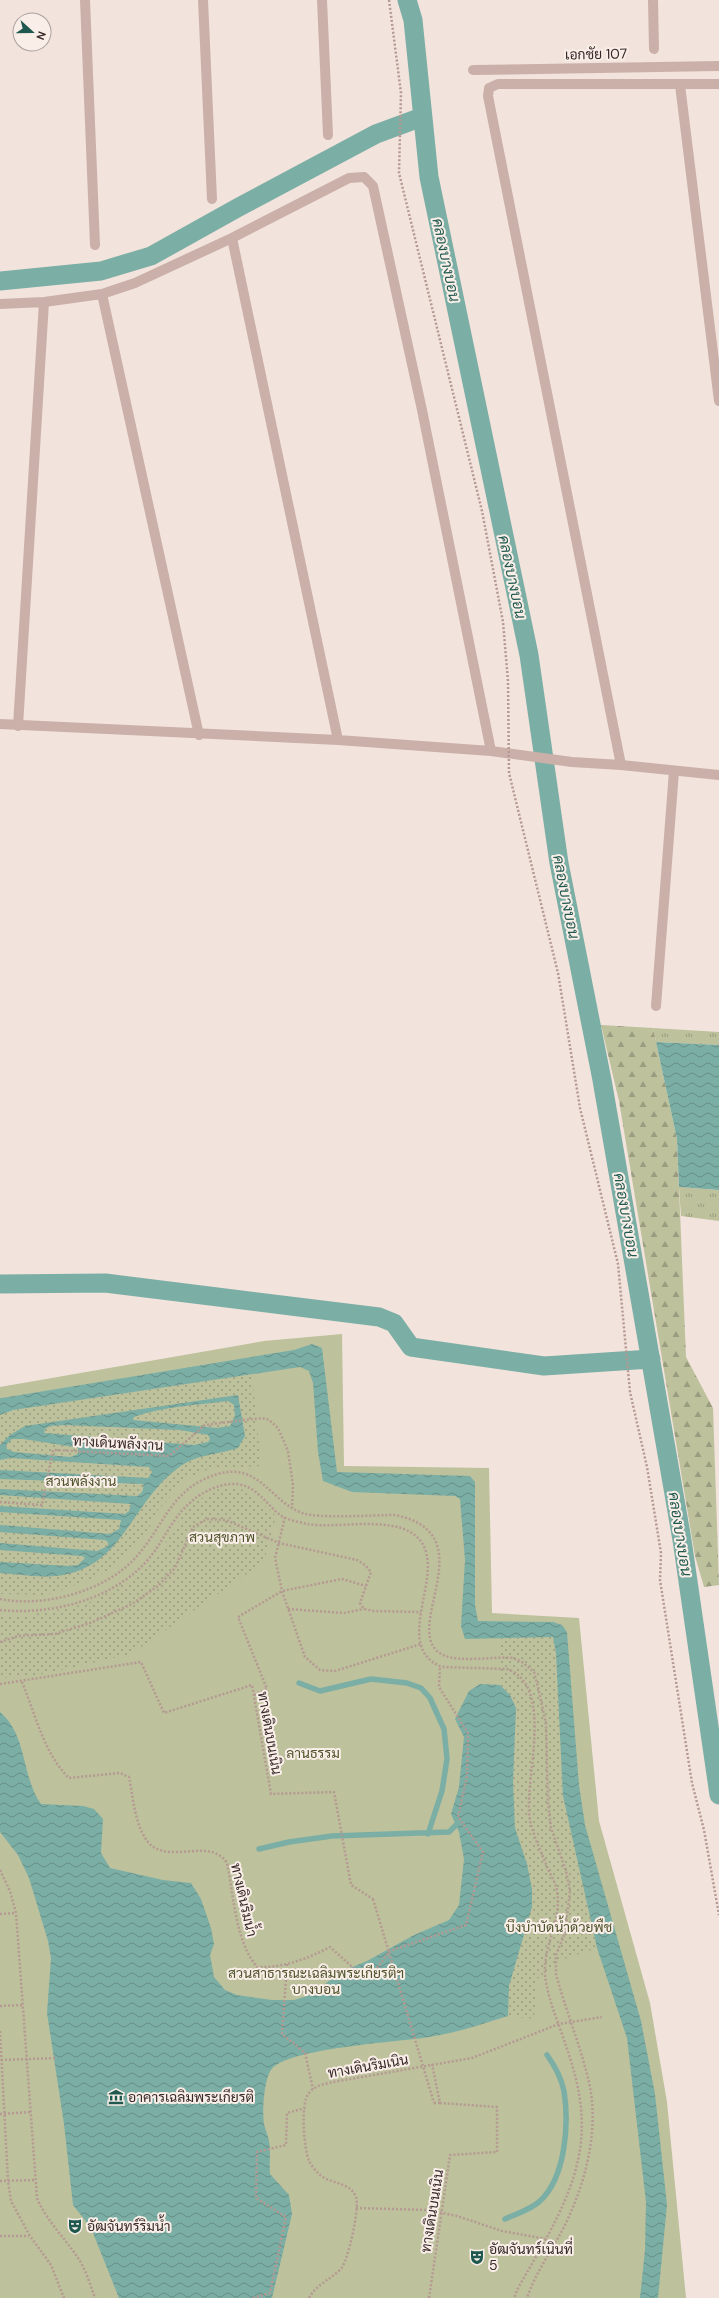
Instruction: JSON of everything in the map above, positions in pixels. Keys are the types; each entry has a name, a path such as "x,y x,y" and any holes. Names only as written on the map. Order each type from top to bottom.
{"street":[{"path":"84,0 95,245"},
{"path":"203,0 212,199"},
{"path":"322,0 328,136"},
{"path":"653,0 654,49"},
{"name":"เอกชัย 107","path":"473,70 719,66"},
{"path":"621,765 488,96 489,88 498,84 719,84"},
{"path":"680,85 719,401"},
{"path":"0,304 44,302 102,294 135,283 232,238 349,178 364,177 373,186 422,410 491,751"},
{"path":"232,238 338,740"},
{"path":"102,294 199,735"},
{"path":"18,726 44,302"},
{"path":"0,724 199,735 338,740 491,751 572,762 621,765 719,775"},
{"path":"656,1006 674,771"}],"path":[{"path":"389,0 401,93 399,173 482,511 504,622 508,681 509,772 558,973 580,1108 618,1264 630,1392 647,1467 661,1553 660,1580 692,1783 704,1830 719,1915"},
{"name":"ทางเดินพลังงาน","path":"0,1502 42,1505 53,1450 169,1456 205,1425 262,1418 278,1428 288,1451 293,1485 292,1508"},
{"path":"0,1599 21,1601 51,1598 82,1591 106,1580 136,1557 156,1531 168,1509 182,1494 202,1480 219,1474 236,1471 261,1481 292,1508 303,1513 314,1515 396,1515 410,1518 426,1528 437,1545 441,1560 429,1620 429,1634 436,1650 453,1658 513,1658 522,1662 534,1672 546,1724 548,1803 551,1828 566,1871 570,1891 565,1933 556,1955 556,1974 590,2089 592,2113 588,2158 570,2215 538,2274 528,2298"},
{"path":"0,1610 32,1610 68,1606 109,1590 145,1563 176,1518 192,1500 221,1485 233,1483 246,1485 258,1493 285,1517 307,1524 391,1525 405,1528 418,1536 425,1549 429,1563 429,1576 421,1612 419,1631 421,1644 425,1654 434,1664 440,1667 507,1669 515,1672 525,1682 530,1693 535,1732 529,1814 542,1855 557,1888 559,1908 555,1928 544,1960 547,1989 581,2095 581,2141 572,2182 546,2239 514,2298"},
{"path":"285,1517 275,1558 282,1591 305,1657 320,1670 335,1671 421,1644"},
{"path":"0,1642 18,1636 55,1634 90,1622 132,1604 158,1586 175,1568 193,1527 208,1519 226,1520 279,1543 357,1560 365,1564 371,1572 360,1603 364,1609"},
{"path":"254,1695 267,1689 238,1617 282,1591 342,1579 366,1586"},
{"path":"288,1609 344,1613 364,1609 374,1611 421,1612"},
{"name":"ทางเดินบนเนิน","path":"0,1684 22,1682 141,1662 164,1713 252,1685 271,1794 334,1792 351,1885 373,1899 434,2103 497,2107 497,2152 450,2155 429,2298"},
{"name":"ทางเดินริมน้ำ","path":"22,1682 59,1768 69,1778 120,1773 129,1777 140,1826 148,1842 155,1849 167,1852 211,1852 223,1856 227,1863 242,1940 248,1957 257,1967 287,1964 330,1947 359,1973 374,1972 390,1951 466,1925 483,1852 458,1817 467,1776 468,1733 439,1687 440,1667"},
{"path":"0,1870 10,1891 16,1913 37,2198 41,2209 77,2256 95,2298"},
{"path":"0,1914 16,1913"},
{"path":"287,1964 282,2034 305,2053 313,2089"},
{"path":"0,2006 23,2005"},
{"name":"ทางเดินริมเนิน","path":"309,2298 323,2282 341,2269 346,2261 356,2208 356,2197 349,2189 320,2175 309,2161 304,2136 305,2108 309,2093 313,2089 333,2082 472,2058 570,2020 602,2017"},
{"path":"0,2031 8,2181 11,2201 30,2236 51,2265 64,2298"},
{"path":"2,2060 57,2058"},
{"path":"432,2064 440,2103"},
{"path":"253,2298 270,2293 286,2217 256,2198 257,2152 286,2145 287,2113 305,2108"},
{"path":"0,2114 31,2112"},
{"path":"0,2181 36,2180"},
{"path":"356,2208 428,2210 457,2216 502,2231 546,2239"},
{"path":"0,2236 30,2236"}],"green space":[{"path":"601,1025 653,1028 677,1139 686,1357 713,1408 719,1585 704,1587 695,1556 619,1101"},
{"path":"653,1028 719,1032 719,1045 656,1042"},
{"path":"679,1187 719,1190 719,1221 681,1216"},
{"name":"สวนสาธารณะเฉลิมพระเกียรติฯ บางบอน","path":"342,1334 344,1466 489,1468 492,1613 579,1618 599,1821 650,2003 667,2102 686,2298 0,2298 0,1387 264,1341"},
{"name":"สวนพลังงาน","path":"252,1373 261,1466 209,1469 188,1478 158,1510 145,1536 117,1566 82,1583 45,1595 0,1594 0,1415 13,1410"},
{"name":"สวนสุขภาพ","path":"231,1487 238,1488 250,1494 276,1516 264,1562 131,1654 34,1676 0,1678 0,1614 19,1617 86,1604 137,1577 161,1551 182,1517 194,1503 215,1490"},
{"name":"บึงบำบัดน้ำด้วยพืช","path":"553,1637 556,1653 563,1796 597,1948 561,1960 537,1979 534,2019 508,2016 508,1986 532,1907 532,1889 527,1864 515,1828 513,1782 516,1708 510,1695 500,1685 499,1638"}],"water":[{"path":"656,1042 719,1045 719,1190 679,1187 677,1139"},
{"path":"312,1344 322,1348 337,1472 470,1476 475,1482 475,1605 478,1621 553,1622 562,1625 567,1632 579,1785 585,1825 641,2021 655,2094 667,2205 658,2298 640,2298 645,2250 646,2202 627,2038 597,1948 563,1796 556,1653 553,1637 465,1639 461,1626 465,1560 460,1499 455,1496 352,1492 323,1481 318,1452 313,1383 309,1371 300,1367 13,1410 0,1415 0,1398 294,1350"},
{"path":"238,1395 245,1436 238,1448 199,1457 178,1468 162,1482 124,1533 96,1562 78,1571 55,1576 41,1577 0,1573 0,1562 69,1566 78,1565 85,1558 82,1556 0,1550 0,1543 97,1551 108,1546 108,1542 105,1540 0,1532 0,1525 110,1534 119,1529 121,1520 0,1512 0,1506 125,1514 129,1511 131,1504 0,1495 0,1489 137,1496 142,1492 143,1484 0,1479 0,1470 148,1478 152,1472 149,1467 10,1458 0,1460 0,1445 10,1435 25,1426","holes":["228,1401 234,1405 235,1416 230,1426 217,1428 133,1420 134,1417 157,1410","65,1425 180,1430 208,1435 210,1439 208,1442 194,1445 44,1433 45,1429 50,1426","12,1439 23,1439 78,1448 78,1454 70,1457 14,1452 7,1449 6,1445"]},
{"path":"480,1684 500,1685 510,1695 516,1708 513,1782 515,1828 527,1864 532,1889 532,1907 509,1986 508,2016 449,2033 319,2051 281,2062 271,2070 267,2081 263,2104 263,2119 270,2145 270,2174 289,2195 292,2214 272,2298 119,2298 91,2228 73,2205 64,2124 47,2013 51,1958 48,1941 29,1878 18,1855 0,1832 0,1712 9,1722 20,1744 30,1781 41,1804 83,1806 94,1809 103,1819 101,1853 110,1868 163,1880 191,1883 201,1899 211,1928 214,1944 210,1955 214,1977 225,1990 237,1995 272,2000 294,2000 314,1994 338,1973 367,1961 414,1935 449,1920 459,1905 464,1859 459,1832 451,1814 459,1787 464,1737 455,1719 469,1691"}],"waterway":[{"name":"คลองบางบอน","path":"407,0 413,20 429,177 529,655 559,863 602,1080 682,1540 719,1795"},
{"path":"0,281 101,271 151,256 376,134 422,117"},
{"path":"0,1284 105,1283 379,1317 394,1323 411,1347 544,1366 651,1359"},
{"path":"299,1683 320,1691 371,1679 407,1683 421,1688 430,1698 444,1729 447,1759 442,1791 428,1834"},
{"path":"259,1849 289,1842 332,1836 449,1832 456,1825"},
{"path":"505,2219 537,2204 549,2191 555,2178 564,2149 566,2118 564,2091 553,2063 547,2055"}],"place":[{"name":"อาคารเฉลิมพระเกียรติ","path":"116,2097"},
{"name":"อัฒจันทร์ริมน้ำ","path":"75,2226"},
{"name":"อัฒจันทร์เนินที่ 5","path":"477,2257"}],"park label":[{"name":"ลานธรรม","path":"313,1753"}]}
